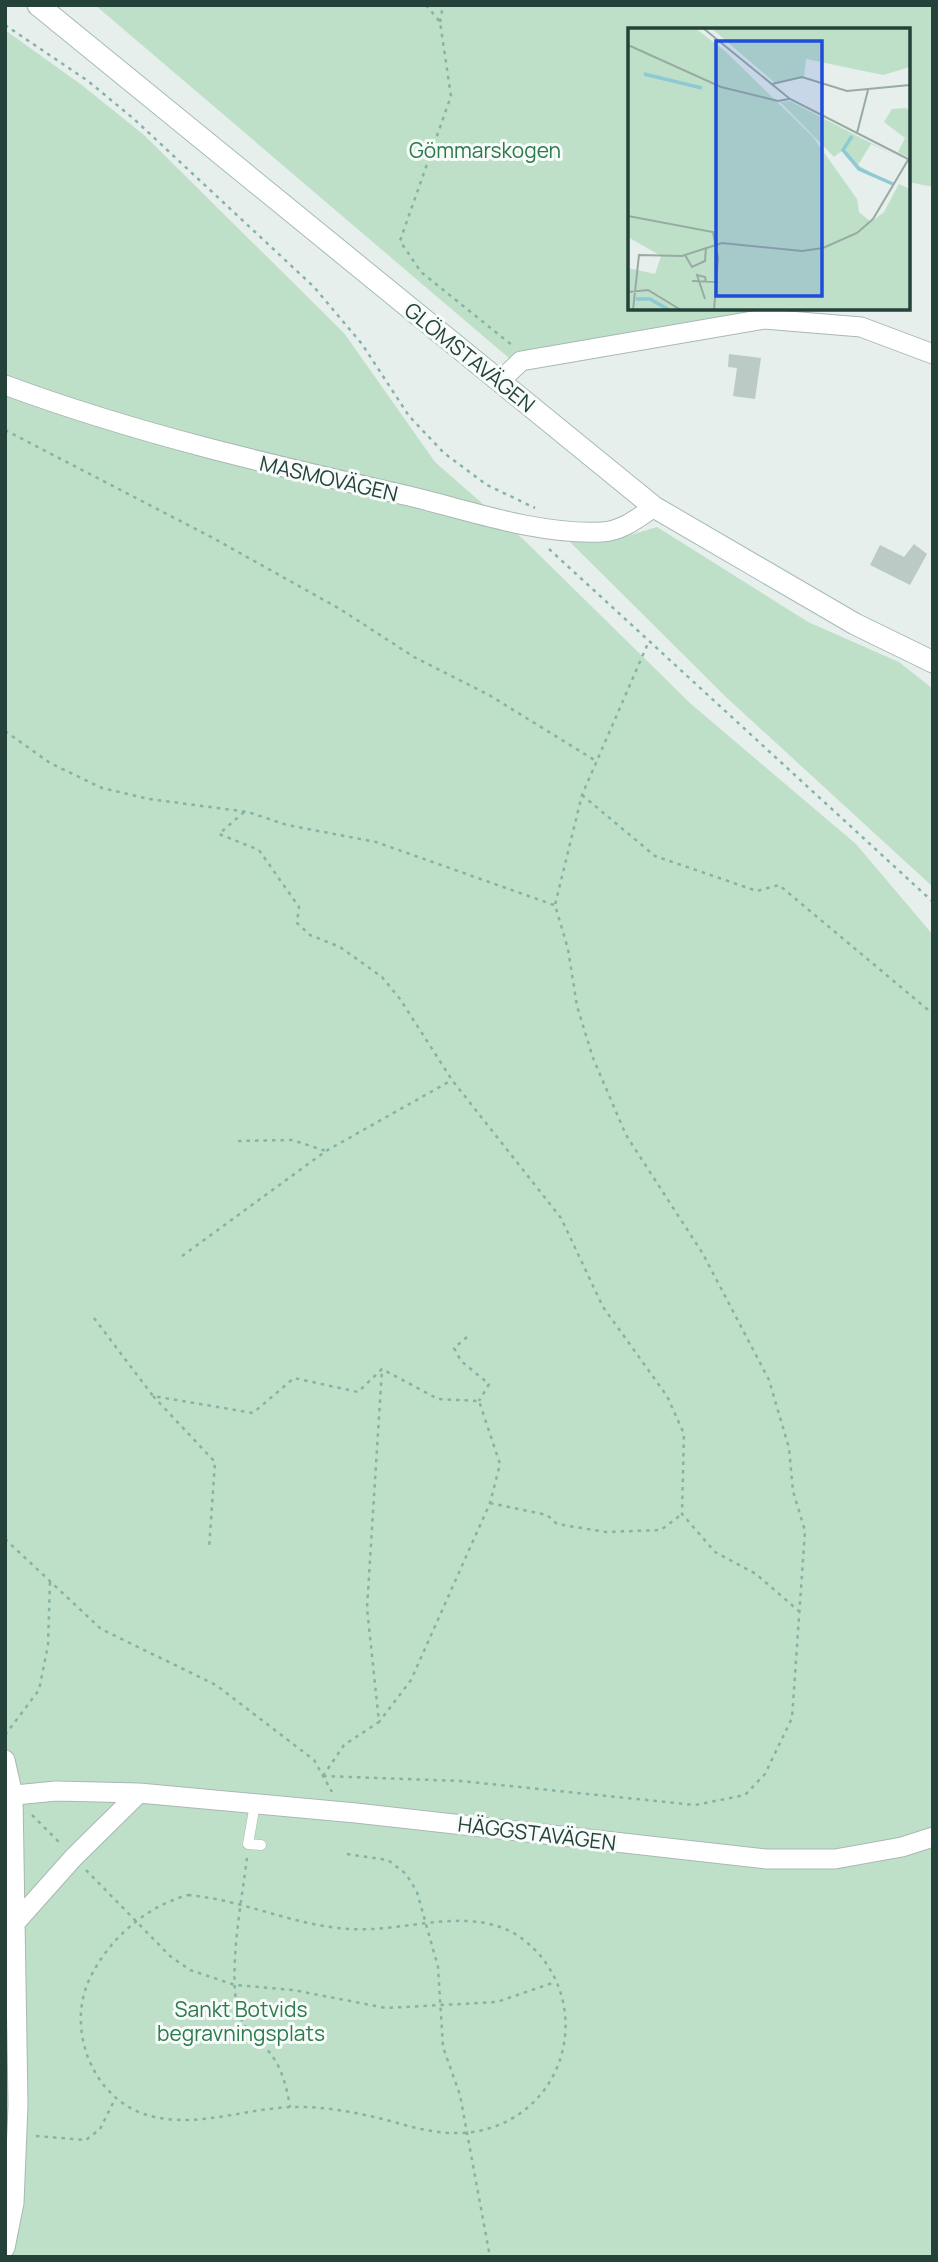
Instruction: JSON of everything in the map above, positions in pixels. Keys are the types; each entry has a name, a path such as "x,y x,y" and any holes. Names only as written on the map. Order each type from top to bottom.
{"main road":[{"name":"GLÖMSTAVÄGEN","path":"38,5 654,507 855,624 933,662"}],"street":[{"path":"500,381 521,361 764,319 861,327 933,354"},
{"name":"MASMOVÄGEN","path":"5,385 141,432 232,456 545,527 603,532 632,523 654,507"},
{"path":"5,1760 16,1922 10,2132 13,2203 5,2248"},
{"name":"HÄGGSTAVÄGEN","path":"9,1796 56,1791 139,1793 356,1812 766,1859 835,1859 933,1837"},
{"path":"16,1922 74,1857 139,1793"}],"lane":[{"path":"255,1804 248,1844 261,1845"}],"path":[{"path":"426,5 440,22"},
{"path":"443,5 440,22 451,96 400,241 421,272 510,341 521,361"},
{"path":"5,25 88,81 144,128 314,287 362,344 423,433 458,465 487,485 530,504 539,512 545,527 540,536 543,543 933,902"},
{"path":"5,430 259,564 369,627 414,657 550,730 596,761"},
{"path":"323,1776 461,1781 695,1805 745,1795 765,1774 792,1718 805,1531 793,1491 789,1448 769,1380 703,1254 625,1135 593,1058 577,1006 568,949 555,905 582,795 649,641"},
{"path":"5,731 50,763 102,788 149,799 244,812 287,825 376,842 555,905"},
{"path":"582,795 655,856 757,891 779,885 933,1014"},
{"path":"244,812 219,834 259,850 299,907 298,923 310,935 340,947 382,977 400,999 452,1080 561,1218 603,1307 667,1396 684,1434 682,1514 715,1552 756,1574 800,1612"},
{"path":"182,1256 326,1151 452,1080"},
{"path":"238,1141 292,1140 326,1151"},
{"path":"94,1318 153,1396 215,1462 209,1549"},
{"path":"323,1776 344,1745 379,1722 411,1680 491,1503 500,1464 479,1401 489,1384 461,1361 454,1348 467,1337"},
{"path":"153,1396 253,1413 294,1378 358,1392 382,1369"},
{"path":"382,1369 438,1399 479,1401"},
{"path":"379,1722 367,1608 382,1369"},
{"path":"491,1503 547,1515 558,1524 606,1532 661,1530 682,1514"},
{"path":"5,1539 101,1629 216,1685 314,1760 332,1791"},
{"path":"5,1735 39,1690 48,1645 50,1581"},
{"path":"9,1796 74,1857 170,1956 190,1970 235,1985 293,1990 386,2008 498,2002 555,1982"},
{"path":"248,1844 235,1985 240,2015 250,2033 272,2056 286,2083 290,2107"},
{"path":"347,1854 388,1860 406,1874 417,1892 438,1967 443,2047 460,2095 490,2257"},
{"path":"188,1895 241,1904 305,1924 350,1929 425,1925 470,1919 499,1926 524,1941 555,1982 565,2001 566,2028 559,2066 540,2096 519,2114 496,2126 467,2133 429,2132 349,2110 290,2107 188,2120 142,2113 115,2099 87,2059 82,2012 90,1977 134,1921 170,1900 188,1895"},
{"path":"10,2132 86,2140 100,2129 115,2099"}],"green space":[{"name":"Gömmarskogen","path":"95,5 933,5 933,187 910,182 910,28 628,28 628,310 780,310 778,325 537,365 524,371"},
{"name":"Sankt Botvids begravningsplats","path":"5,30 83,86 144,135 344,333 435,462 524,540 691,704 856,844 933,935 933,2257 5,2257"},
{"path":"657,527 808,622 899,662 933,689 933,887 726,697 570,542 614,540"}],"building":[{"path":"729,354 761,358 755,399 733,396 737,368 728,367"},
{"path":"914,544 927,554 910,585 870,565 880,545 904,557"}]}
